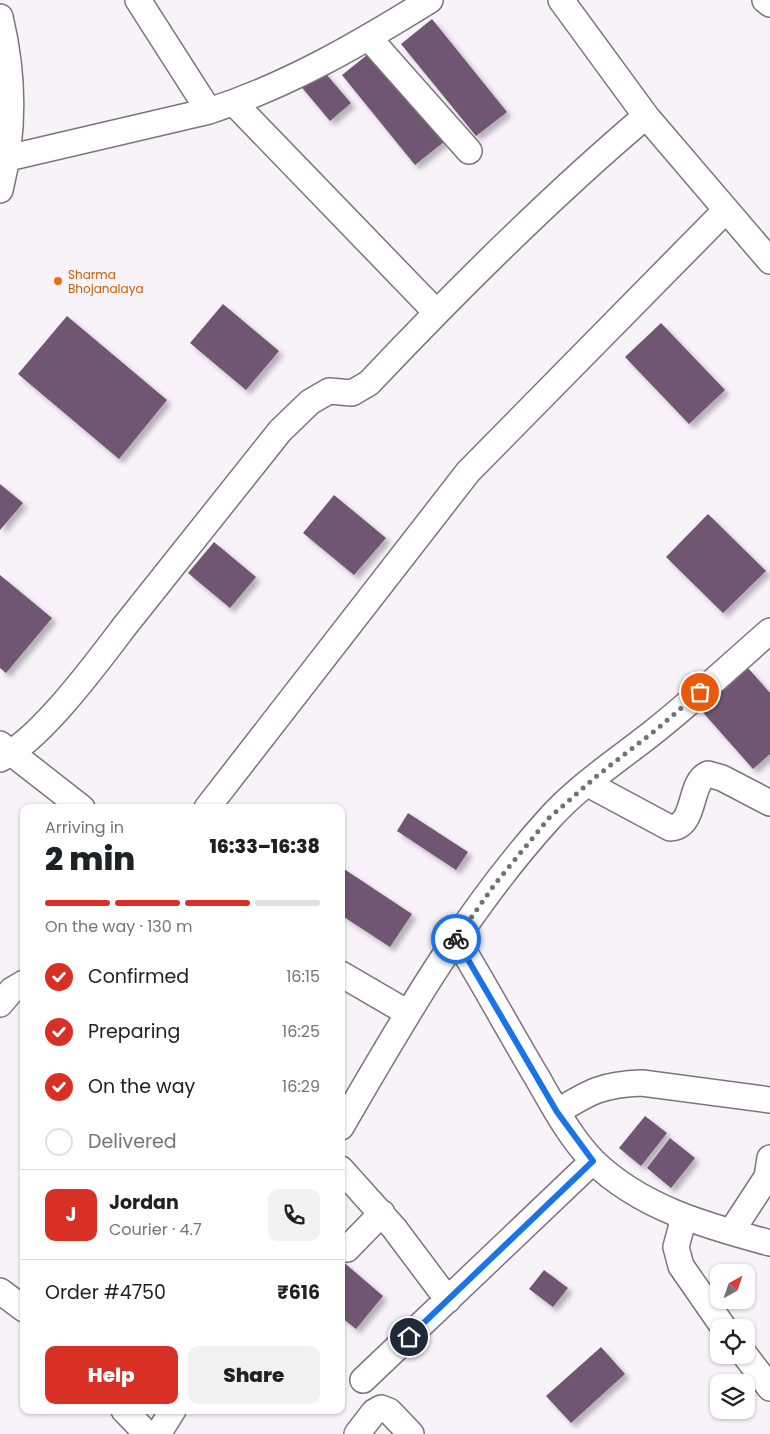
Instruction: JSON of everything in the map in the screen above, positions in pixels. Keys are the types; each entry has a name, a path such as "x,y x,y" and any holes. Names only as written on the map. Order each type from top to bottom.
{"street":[{"path":"138,0 209,111"},
{"path":"8,158 209,111 234,103 277,86 369,38 430,0"},
{"path":"561,0 646,116 725,211 770,261"},
{"path":"765,0 770,4"},
{"path":"0,190 8,158 12,107 9,65 1,26"},
{"path":"369,38 469,151"},
{"path":"234,103 436,312"},
{"path":"76,804 4,752 32,737 84,678 280,431 310,402 329,391 352,393 368,383 436,312 603,152 646,116"},
{"path":"210,804 468,472 725,211"},
{"path":"345,1120 408,1013 456,938 495,884 549,818 657,729 770,631"},
{"path":"588,784 670,828 678,827 684,822 701,781 708,774 722,778 770,802"},
{"path":"456,938 557,1112 593,1161 624,1184 684,1217 770,1243"},
{"path":"345,976 408,1013"},
{"path":"557,1112 602,1087 620,1084 642,1083 770,1100"},
{"path":"731,1232 767,1177 770,1158"},
{"path":"363,1380 593,1161"},
{"path":"345,1173 382,1213 448,1300"},
{"path":"347,1249 382,1213"},
{"path":"684,1217 676,1247 681,1266 718,1319"},
{"path":"0,1291 20,1306"},
{"path":"752,1364 770,1388"},
{"path":"357,1434 374,1412 381,1408 389,1411 411,1434"},
{"path":"128,1414 147,1434"},
{"path":"158,1434 170,1414"}],"building":[{"path":"432,19 507,112 476,136 401,44"},
{"path":"372,51 445,141 415,165 342,75"},
{"path":"320,67 351,103 330,121 299,84"},
{"path":"223,304 279,351 246,390 190,343"},
{"path":"67,316 167,400 119,459 18,374"},
{"path":"661,323 725,390 689,424 625,357"},
{"path":"0,484 23,503 0,530"},
{"path":"334,495 386,538 354,575 303,533"},
{"path":"708,514 766,571 723,613 666,557"},
{"path":"214,542 256,577 230,608 188,573"},
{"path":"0,575 52,618 6,673 0,668"},
{"path":"748,668 770,693 770,754 753,769 700,709"},
{"path":"408,813 468,852 456,870 397,831"},
{"path":"345,870 412,914 390,947 345,918"},
{"path":"645,1116 667,1133 641,1166 619,1148"},
{"path":"670,1138 695,1158 671,1188 647,1168"},
{"path":"345,1263 383,1296 356,1329 345,1320"},
{"path":"544,1270 568,1288 553,1307 529,1289"},
{"path":"601,1347 625,1374 571,1423 546,1396"}],"way so far":[{"path":"456,939 495,884 549,818 598,775 657,729 700,692"}],"place":[{"name":"Sharma Bhojanalaya","path":"58,281"}],"route":[{"path":"409,1337 593,1161 574,1138 557,1112 496,1004 456,939"}]}
